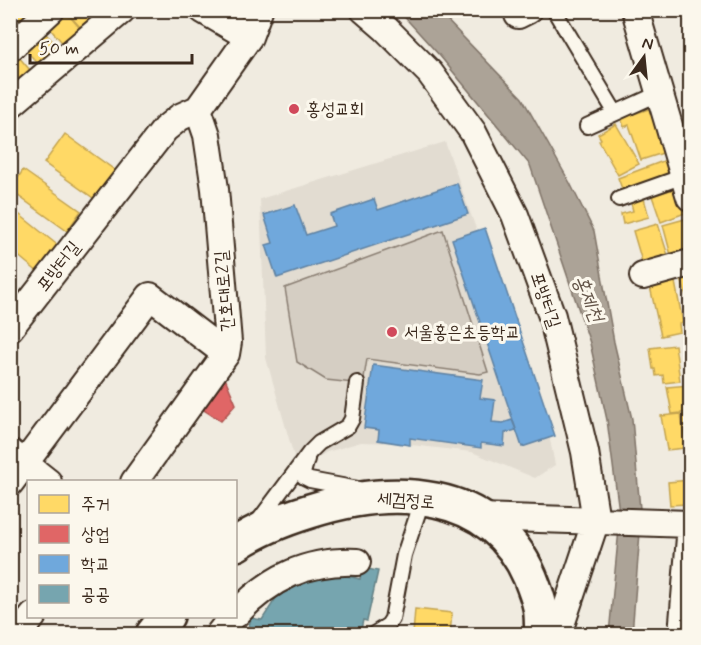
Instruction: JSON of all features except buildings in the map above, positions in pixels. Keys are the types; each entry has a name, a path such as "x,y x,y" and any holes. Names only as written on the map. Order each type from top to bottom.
{"main road":[{"name":"세검정로","path":"241,540 288,518 336,502 367,497 409,497 451,504 480,517 502,534 513,547 525,566 540,607 542,634"},
{"path":"153,634 165,618"}],"street":[{"path":"10,48 51,10"},
{"path":"10,105 122,10"},
{"path":"203,10 249,37"},
{"name":"포방터길","path":"10,328 165,129 180,117 198,109 249,37 259,10"},
{"name":"포방터길","path":"364,10 386,29 436,82 473,132 515,215 552,316 585,452 598,520 558,634"},
{"path":"635,10 687,186"},
{"name":"간호대로2길","path":"135,480 226,354 228,330 215,189 207,135 198,109"},
{"path":"643,276 690,263"},
{"path":"44,480 15,466 150,296 226,354"},
{"path":"480,517 598,520 683,528 689,582 682,634"},
{"path":"237,612 269,584 304,567 337,561 357,562"},
{"path":"19,634 31,618"}],"lane":[{"path":"554,10 615,112"},
{"path":"587,126 660,93"},
{"path":"619,199 687,186"},
{"path":"241,540 310,452 319,443 348,426 352,419 357,383"},
{"path":"310,452 303,473 304,477 310,480 409,497 404,555 392,619 388,625 374,634"}],"shaded area":[{"path":"445,142 548,430 555,465 535,478 472,452 394,443 361,442 327,452 312,461 295,460 266,358 260,199"},
{"path":"443,230 488,372 480,374 367,359 363,384 326,380 297,362 285,288"}],"water":[{"name":"홍제천","path":"399,11 438,11 522,98 594,231 614,342 632,419 641,520 632,634 609,634 620,519 607,420 590,343 530,165 440,56"}],"place":[{"name":"홍성교회","path":"294,109"},
{"name":"서울홍은초등학교","path":"392,332"}]}
